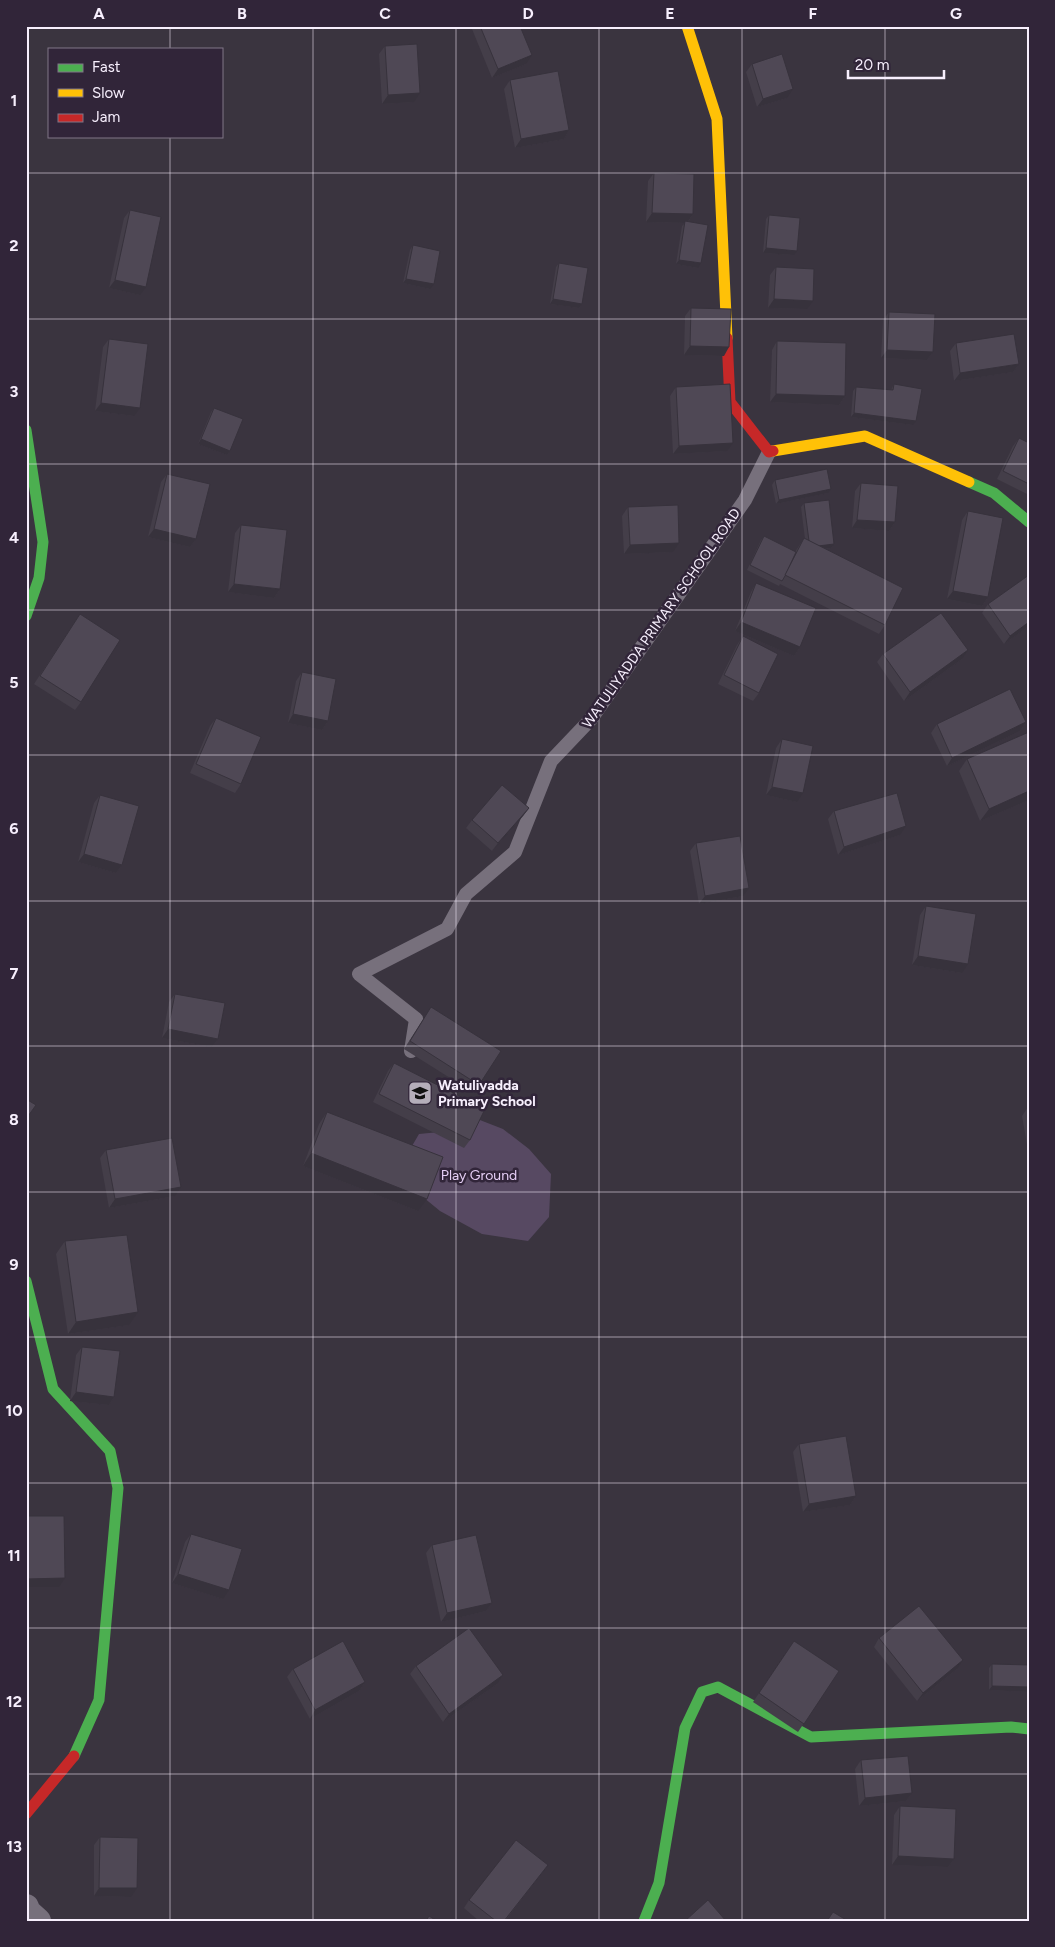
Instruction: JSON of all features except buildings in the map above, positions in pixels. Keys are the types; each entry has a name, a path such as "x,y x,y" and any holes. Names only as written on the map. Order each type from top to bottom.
{"street":[{"path":"687,26 717,119 730,402 769,452 865,436 994,493 1029,522"},
{"path":"26,430 43,542 39,578 26,616"},
{"path":"26,1281 53,1389 110,1451 118,1488 99,1700 73,1757 26,1814"},
{"path":"644,1921 659,1883 685,1728 702,1692 718,1687 810,1737 1011,1728 1029,1729"},
{"path":"26,1907 28,1912 38,1921"}],"lane":[{"name":"WATULIYADDA PRIMARY SCHOOL ROAD","path":"411,1052 416,1019 359,974 446,929 466,894 515,852 551,761 591,719 744,500 769,452"}],"green space":[{"name":"Play Ground","path":"467,1115 503,1129 529,1149 551,1174 549,1217 528,1241 482,1234 440,1211 412,1188 405,1158 419,1134 450,1131"}],"traffic: fast":[{"path":"26,430 43,542 39,578 26,616"},
{"path":"969,482 994,493 1029,522"},
{"path":"26,1281 53,1389 110,1451 118,1488 99,1700 74,1756"},
{"path":"644,1921 659,1883 685,1728 702,1692 718,1687 811,1737 1011,1727 1029,1729"}],"traffic: slow":[{"path":"687,26 717,119 727,338"},
{"path":"773,451 865,436 969,482"}],"traffic: jam":[{"path":"727,338 730,402 769,452 773,451"},
{"path":"26,1814 74,1756"}],"place":[{"name":"Watuliyadda Primary School","path":"420,1093"}]}
